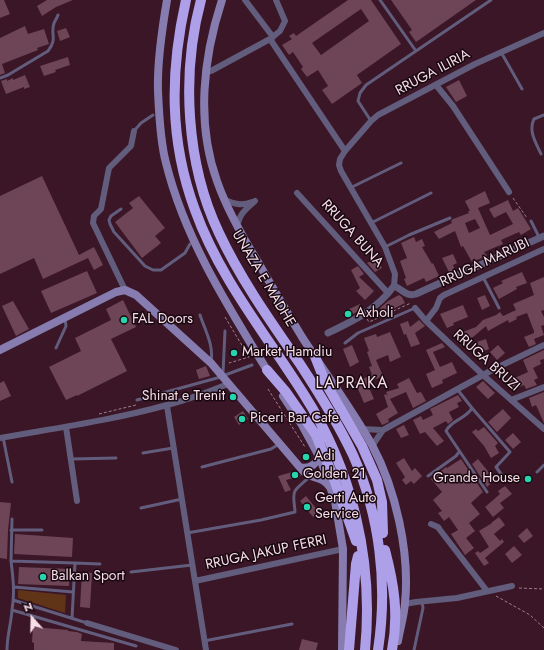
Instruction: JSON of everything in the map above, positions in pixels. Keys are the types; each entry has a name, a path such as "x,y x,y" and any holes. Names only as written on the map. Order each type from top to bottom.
{"highway":[{"name":"UNAZA E MADHE","path":"186,0 176,56 174,93 180,156 191,201 208,242 227,277 314,410 339,463 352,502 362,548 367,594 365,650"},
{"name":"UNAZA E MADHE","path":"201,0 192,48 190,105 194,148 208,205 218,232 239,272 310,379 346,440 364,485 374,516 380,559 382,603 378,650"},
{"path":"314,354 325,382 362,446 377,480 382,502 387,580 386,592 382,603"},
{"path":"267,370 286,392 316,435 334,479 356,541"},
{"path":"346,440 357,455 366,475 375,501 383,533"},
{"path":"339,463 358,556 362,650"},
{"path":"385,550 394,586 395,600 395,627 392,650"},
{"path":"349,650 355,569 358,556"}],"main road":[{"path":"166,0 161,37 158,90 162,143 170,180 183,217 200,254 236,320 318,452 332,490 343,549 342,650"},
{"path":"222,0 209,44 205,73 204,117 209,152 217,181 237,226 303,338 372,446 392,493 404,549 406,574 406,604 396,650"},
{"path":"0,350 116,292 125,290 136,295 211,363 304,471 324,480 332,490"},
{"path":"304,471 306,468 313,465 317,460 318,452"}],"street":[{"path":"245,0 272,38 345,152 340,159 339,165 341,171 385,247 395,274 394,286 375,307 364,315 328,333"},
{"path":"205,73 272,38 280,31 285,21 276,0"},
{"name":"RRUGA ILIRIA","path":"345,152 371,121 378,115 475,64 544,33"},
{"path":"436,85 453,106 509,192"},
{"path":"125,290 93,223 94,216 100,209 109,168 131,146 134,131"},
{"name":"RRUGA BUNA","path":"297,193 338,236 388,293"},
{"path":"225,200 242,205 255,201 242,213 237,226"},
{"path":"394,286 406,293 412,295 416,294 542,237"},
{"name":"RRUGA MARUBI","path":"426,321 436,308 442,296 544,249"},
{"name":"RRUGA BRUZI","path":"414,305 426,321 483,375 544,429"},
{"path":"372,446 382,430 494,369 544,346"},
{"path":"2,438 66,427 167,406 228,384"},
{"path":"512,400 544,387"},
{"path":"167,406 206,650"},
{"path":"66,427 77,501"},
{"path":"362,429 382,430"},
{"path":"431,524 438,527 487,591"},
{"name":"RRUGA JAKUP FERRI","path":"195,581 343,549"},
{"path":"406,604 457,598 512,586"},
{"path":"87,623 176,650"}],"lane":[{"path":"380,0 416,51"},
{"path":"371,121 358,101 360,93 366,85 491,0"},
{"path":"0,78 8,75 48,51 54,40 53,29 58,15"},
{"path":"501,52 522,89"},
{"path":"134,131 153,115"},
{"path":"541,154 533,138 532,123 534,119 544,115"},
{"path":"350,188 401,163"},
{"path":"370,223 431,194"},
{"path":"121,209 111,216 109,220 114,232 145,266 152,270 161,270 185,253 190,244"},
{"path":"385,247 450,218"},
{"path":"531,221 542,237"},
{"path":"483,276 499,308"},
{"path":"345,343 358,333 414,305"},
{"path":"200,315 211,345 211,363"},
{"path":"56,348 66,326 65,318"},
{"path":"222,377 225,331"},
{"path":"137,400 222,377 252,365"},
{"path":"457,389 510,452 496,467 504,478"},
{"path":"472,408 465,417 451,424 446,431 487,492"},
{"path":"2,438 12,482"},
{"path":"202,467 271,449 280,444"},
{"path":"143,453 174,448"},
{"path":"428,476 456,456 459,452"},
{"path":"71,459 116,458"},
{"path":"536,472 544,464"},
{"path":"187,534 295,512 294,495 296,490 305,482 304,471"},
{"path":"141,508 182,499"},
{"path":"7,650 7,637 12,610 14,587 11,560 12,519"},
{"path":"12,530 42,530"},
{"path":"11,560 100,564"},
{"path":"72,618 75,563"},
{"path":"131,572 192,565"},
{"path":"14,587 73,592"},
{"path":"13,600 87,623"},
{"path":"414,650 423,608 422,602"},
{"path":"12,610 136,646"},
{"path":"204,641 292,624"}],"path":[{"path":"509,192 527,218 531,221"},
{"path":"369,322 414,305"},
{"path":"223,365 249,357 225,318"},
{"path":"268,389 307,451"},
{"path":"96,414 141,404"},
{"path":"512,586 523,589 544,589"},
{"path":"487,591 530,616 544,628"}],"shaded area":[{"path":"18,590 66,595 65,613 18,598"}],"building":[{"path":"0,0 4,0 10,14 0,18"},
{"path":"47,0 73,0 56,7 42,16 37,6"},
{"path":"348,0 371,0 401,44 357,75 362,83 332,104 322,90 328,86 318,70 307,77 301,69 303,67 293,52 289,55 282,45 292,39 289,36 294,33 296,36","holes":["361,9 369,21 321,55 312,43"]},
{"path":"391,0 476,0 416,42 409,32 412,30"},
{"path":"25,26 28,34 44,29 49,44 37,48 38,50 2,64 5,73 0,75 0,38"},
{"path":"66,28 70,37 60,41 57,31"},
{"path":"68,57 70,65 55,70 56,72 44,76 40,66"},
{"path":"25,75 30,87 24,89 24,87 6,94 1,81 7,79 7,81 13,78 13,80"},
{"path":"459,80 467,96 456,102 446,87"},
{"path":"42,176 79,255 94,247 103,265 94,270 88,258 43,279 34,258 0,274 0,196"},
{"path":"485,191 490,203 478,208 490,235 513,224 506,212 494,218 489,209 508,200 513,211 518,208 531,229 521,235 519,232 501,240 503,244 484,252 487,256 472,262 463,246 461,247 455,231 439,239 434,232 452,223 451,221 453,219 469,213 468,211 470,211 465,201","holes":["475,219 480,228 469,233 465,223"]},
{"path":"139,196 165,228 155,236 161,243 142,258 115,222 133,208 129,203"},
{"path":"414,237 416,242 422,239 425,246 422,247 432,264 433,263 439,276 426,282 424,278 407,286 400,261 407,258 401,243"},
{"path":"453,254 457,263 453,265 455,270 449,272 442,258"},
{"path":"376,258 382,268 375,272 367,263"},
{"path":"358,266 364,274 359,277 374,291 365,300 356,291 360,288 351,270"},
{"path":"87,271 97,293 51,313 41,291"},
{"path":"522,272 527,283 516,287 517,289 499,299 493,288 503,283 501,281"},
{"path":"544,277 544,310 541,311 544,317 544,325 541,326 544,335 534,339 536,344 529,347 524,337 534,333 527,313 516,317 517,319 509,323 508,320 488,331 486,326 473,337 463,341 460,333 476,327 483,320 500,312 503,316 516,310 513,304 534,295 530,283"},
{"path":"399,295 405,303 383,314 380,308 388,301"},
{"path":"485,295 490,306 482,310 477,298"},
{"path":"123,300 136,327 111,339 127,371 66,400 49,367 81,351 75,338 111,320 106,309"},
{"path":"13,301 29,329 16,336 2,306"},
{"path":"360,304 362,309 346,318 343,312"},
{"path":"463,305 468,317 453,323 454,325 447,328 440,314"},
{"path":"419,320 425,326 415,333 420,344 411,347 400,324 408,321 410,327"},
{"path":"390,332 401,357 390,362 388,355 376,360 383,376 367,383 374,399 364,403 355,382 372,375 369,367 372,366 367,352 369,351 364,338 376,334 377,337"},
{"path":"486,339 489,349 481,352 477,342"},
{"path":"442,343 445,347 433,352 440,367 452,362 457,373 442,380 443,383 432,388 426,374 435,370 426,350"},
{"path":"352,345 359,362 350,367 343,349"},
{"path":"498,345 505,353 497,360 490,352"},
{"path":"544,350 544,359 540,360 541,364 533,368 538,378 534,380 537,385 526,389 524,385 512,390 508,381 528,372 523,360"},
{"path":"206,366 210,376 199,379 196,370"},
{"path":"409,378 417,393 421,392 426,401 413,408 406,392 390,399 398,413 388,419 389,422 382,425 376,414 388,407 384,395 386,394 388,396 386,392 399,388 397,384"},
{"path":"4,381 11,396 0,401 0,383"},
{"path":"483,381 495,393 488,399 476,387"},
{"path":"544,392 544,423 536,405 532,407 529,398"},
{"path":"458,395 462,401 457,403 459,407 449,412 453,420 448,424 446,421 433,428 444,441 437,446 425,432 420,434 413,420 421,416 423,420 433,415 430,409"},
{"path":"503,409 511,418 497,432 488,422"},
{"path":"243,411 248,419 239,425 234,417"},
{"path":"404,425 409,435 401,438 396,429"},
{"path":"484,427 498,443 495,446 499,453 491,458 484,446 472,432 476,429 478,431"},
{"path":"513,433 521,442 513,449 505,440"},
{"path":"404,458 412,471 415,468 422,476 414,484 411,481 406,485 402,480 405,477 396,463"},
{"path":"461,459 483,492 471,503 480,514 469,523 475,531 466,538 474,548 465,555 451,534 458,530 449,517 444,521 438,513 442,511 433,500 442,492 431,479 446,467 447,468"},
{"path":"478,459 495,480 487,487 472,464"},
{"path":"296,471 301,476 286,480 291,490 285,492 278,476"},
{"path":"505,486 512,494 500,503 504,508 493,517 485,507 500,494 498,491"},
{"path":"306,496 319,512 313,517 300,501"},
{"path":"0,502 11,503 7,559 0,558"},
{"path":"499,517 505,525 494,534 500,541 502,539 504,542 485,558 489,563 484,566 475,553 478,551 480,553 489,547 479,531"},
{"path":"527,528 533,536 524,543 518,536"},
{"path":"15,534 73,538 72,557 14,554"},
{"path":"514,546 522,555 512,563 505,554"},
{"path":"19,567 70,569 69,586 18,584"},
{"path":"82,572 92,573 90,608 80,607"},
{"path":"33,627 77,632 82,634 81,641 114,643 114,650 34,650 34,643 32,642"},
{"path":"302,639 318,643 316,650 299,650"}],"place":[{"name":"Axholi","path":"348,314"},
{"name":"FAL Doors","path":"124,320"},
{"name":"Market Hamdiu","path":"234,353"},
{"name":"Shinat e Trenit","path":"233,397"},
{"name":"Piceri Bar Cafe","path":"242,419"},
{"name":"Adi","path":"306,457"},
{"name":"Golden 21","path":"295,475"},
{"name":"Grande House","path":"528,479"},
{"name":"Gerti Auto Service","path":"307,507"},
{"name":"Balkan Sport","path":"43,577"}],"district":[{"name":"LAPRAKA","path":"352,384"}]}
